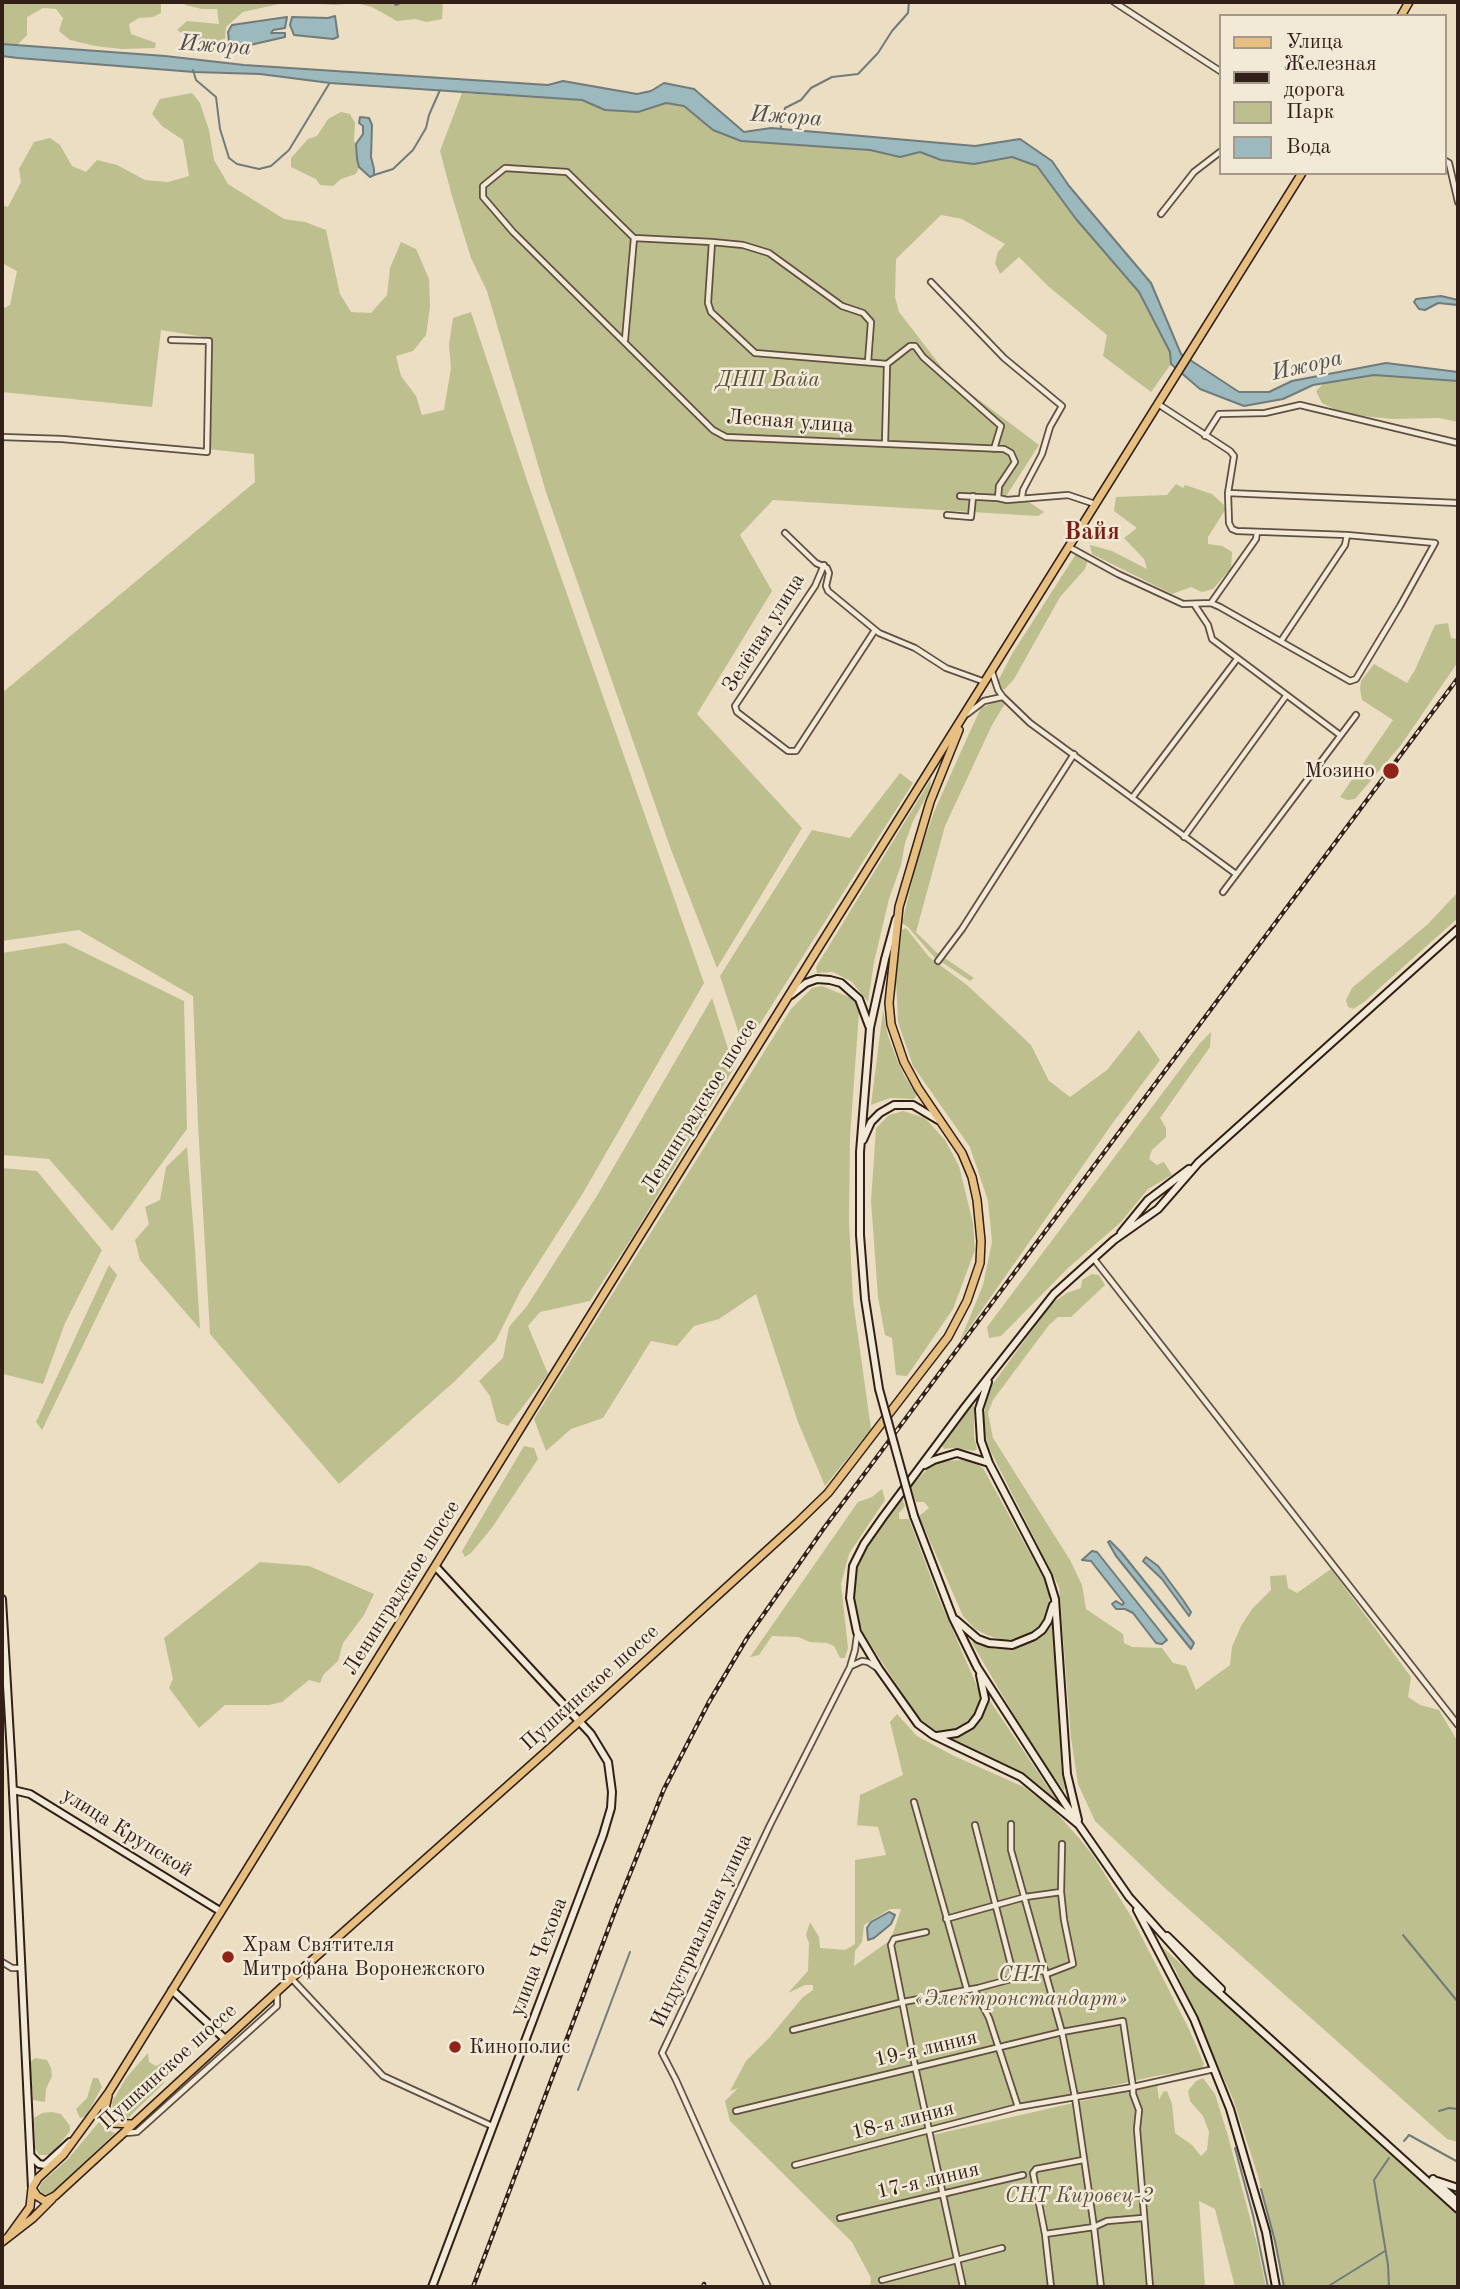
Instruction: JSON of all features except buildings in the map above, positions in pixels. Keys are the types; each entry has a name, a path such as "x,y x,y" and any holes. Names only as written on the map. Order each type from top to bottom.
{"main road":[{"path":"964,717 1301,175"},
{"name":"Пушкинское шоссе","path":"9,2236 33,2218 277,1991 580,1721 828,1493 948,1336 975,1282 981,1241 977,1200 972,1177 962,1153 904,1062 891,1024 890,983 899,907 930,802 964,717"},
{"name":"Ленинградское шоссе","path":"32,2188 38,2178 63,2155 109,2092 964,717"},
{"path":"109,2092 104,2113 106,2119 121,2125 132,2124"},
{"path":"32,2188 37,2196 45,2201 56,2195"},
{"path":"2,2242 30,2207 32,2188"}],"street":[{"path":"1114,2 1218,70"},
{"path":"1161,214 1177,197 1188,178 1218,154"},
{"path":"1446,161 1449,163 1458,202"},
{"name":"Лесная улица","path":"634,238 567,173 505,168 483,187 483,197 513,232 713,430 726,437 994,449"},
{"path":"625,341 634,238 712,242 743,245 769,253 842,306 863,313 871,321 868,362"},
{"path":"712,242 708,303 711,312 755,353 887,364 910,346 915,346 923,358 1002,426 994,449 1004,449 1011,453 1014,462 999,486 998,498"},
{"path":"931,282 1004,358 1062,406 1050,427 1042,454 1022,497"},
{"path":"2,437 62,439 207,452 209,341 170,340"},
{"path":"885,444 887,364"},
{"path":"1069,547 1183,604 1211,603 1350,681 1356,680 1435,543 1232,529 1229,523 1228,493 1234,456 1158,404"},
{"path":"1205,436 1219,414 1265,413 1300,405 1458,443"},
{"path":"1228,493 1458,503"},
{"path":"960,496 1007,500 1068,495 1096,505"},
{"path":"947,515 971,517 973,496"},
{"path":"1211,603 1256,539 1257,532"},
{"path":"785,533 816,563 824,565"},
{"path":"1281,641 1345,545 1347,535"},
{"name":"Зелёная улица","path":"824,565 829,573 826,586 828,592 875,630 915,648 946,668 986,682"},
{"name":"Зелёная улица","path":"824,565 815,586 735,706 737,712 788,751 796,751 875,630"},
{"path":"1194,604 1208,625 1212,639 1340,735"},
{"path":"1132,798 1237,659"},
{"path":"992,671 1003,697 1030,723 1236,874"},
{"path":"1184,837 1286,695"},
{"path":"964,717 984,701 1003,697"},
{"path":"1223,892 1356,715"},
{"path":"938,961 962,929 1074,754"},
{"path":"899,907 870,1028 860,1152 859,1235 865,1299 879,1389 914,1516 953,1618 977,1667 1079,1825 1129,1896 1197,1973 1458,2209"},
{"path":"1118,1237 1156,1192 1199,1162 1458,929"},
{"path":"789,996 817,979 841,983 859,999 870,1028"},
{"path":"860,1152 871,1122 894,1105 907,1104 921,1108 941,1123"},
{"path":"850,1667 857,1632 850,1598 853,1566 870,1535 1054,1294 1118,1237 1147,1218 1166,1201 1199,1162"},
{"path":"1156,1192 1164,1195 1166,1201"},
{"path":"1140,1209 1141,1216 1147,1218"},
{"path":"1093,1258 1458,1725"},
{"path":"994,1371 984,1390 978,1425 989,1463 1048,1576 1055,1599 1067,1774 1079,1825"},
{"path":"920,1468 934,1460 957,1453 989,1463"},
{"name":"улица Чехова","path":"432,2287 580,1898 611,1808 611,1777 600,1745 436,1567"},
{"path":"2,1599 7,1755 13,1790 32,2188"},
{"path":"953,1618 978,1639 1012,1645 1042,1630 1055,1599"},
{"path":"857,1632 913,1718 933,1735 1021,1777 1079,1825"},
{"path":"850,1667 862,1661 879,1669"},
{"name":"Индустриальная улица","path":"768,2287 662,2053 764,1837 850,1667"},
{"path":"933,1735 957,1733 971,1725 978,1716 985,1699 977,1667"},
{"name":"улица Крупской","path":"13,1790 30,1794 220,1911"},
{"path":"914,1802 967,1990"},
{"path":"1011,1824 1011,1850 1062,2032 1075,2097 1101,2287"},
{"path":"975,1825 1014,1977"},
{"path":"793,2030 902,2002 974,1989 1073,1964 1061,1892 1062,1844"},
{"path":"946,1919 1025,1897 1061,1892"},
{"path":"1129,1896 1173,1977 1214,2068 1245,2154 1266,2232 1276,2287"},
{"path":"1129,1896 1219,1987 1458,2202"},
{"path":"926,1932 894,1939 891,1945 963,2287"},
{"path":"2,1962 12,1968 21,1968"},
{"path":"292,1978 383,2076 493,2126"},
{"path":"974,1989 989,2018 1018,2108"},
{"path":"172,1990 225,2039"},
{"path":"122,2133 137,2132 277,2006 277,1991"},
{"name":"19-я линия","path":"736,2111 915,2066 1062,2032 1123,2021 1133,2087"},
{"name":"18-я линия","path":"795,2165 1018,2108 1133,2087 1214,2068"},
{"path":"1133,2087 1132,2094 1139,2110 1137,2129 1150,2287"},
{"path":"30,2156 39,2164 45,2165 82,2131"},
{"path":"1051,2287 1045,2234 1033,2173 1036,2169 1083,2161"},
{"name":"17-я линия","path":"840,2218 1023,2175"},
{"path":"1433,2180 1458,2188"},
{"path":"1045,2234 1094,2227 1107,2221 1143,2218"},
{"path":"882,2280 1002,2248"}],"green space":[{"path":"2,2 161,2 161,13 153,17 139,18 129,24 131,34 156,43 155,48 122,49 70,40 59,31 63,18 56,9 43,8 27,17 27,35 17,45 2,44"},
{"path":"185,2 288,2 243,12 226,27 225,39 213,45 192,40 177,30 187,21 219,24 217,9 202,9 185,5"},
{"path":"288,2 439,2 443,5 442,19 427,22 415,19 397,21 372,7 356,3 336,5"},
{"path":"192,93 200,103 209,130 214,160 228,184 284,219 305,222 326,230 340,294 351,312 371,313 387,295 390,268 401,242 416,249 429,279 430,307 426,335 413,351 396,356 401,376 416,396 422,415 444,410 451,368 449,345 453,318 471,312 530,489 704,983 583,1193 521,1290 496,1340 455,1381 339,1484 210,1334 193,996 79,930 2,941 2,693 255,482 254,454 207,449 212,407 211,338 161,330 152,407 2,392 2,309 10,305 17,271 2,263 2,205 8,207 21,182 19,169 34,142 50,138 60,145 72,166 86,172 97,160 117,165 145,180 168,182 189,176 183,140 162,126 152,114 160,99"},
{"name":"ДНП Вайа","path":"462,93 582,100 605,110 638,112 666,103 684,106 713,130 741,141 870,150 900,157 920,152 941,160 974,164 1012,157 1037,165 1076,219 1139,292 1170,352 1171,364 1151,392 1103,356 1107,335 1048,286 1019,257 1000,274 995,263 998,252 1005,244 962,219 941,215 896,259 895,297 899,312 950,378 1039,445 1003,501 1029,502 1044,512 1038,516 773,500 740,535 772,591 697,714 802,828 717,968 670,847 546,492 487,291 471,258 452,196 440,151"},
{"path":"341,112 350,114 355,123 354,141 359,167 356,174 341,179 333,186 320,185 316,179 291,167 291,158 308,139 317,136 328,119"},
{"path":"1375,375 1458,381 1458,422 1439,418 1392,419 1344,414 1322,403 1316,391 1323,384"},
{"path":"1176,484 1212,494 1224,505 1225,510 1208,537 1208,544 1222,546 1232,552 1231,568 1213,589 1202,592 1191,587 1172,594 1092,554 1090,545 1112,551 1147,569 1144,559 1124,538 1137,528 1114,511 1116,497 1167,495"},
{"path":"1076,554 1088,560 1085,569 1060,597 1014,679 1005,689 1000,689 998,681 1012,654"},
{"path":"1448,623 1451,638 1458,639 1458,662 1401,745 1355,799 1340,797 1393,720 1362,700 1361,681 1374,664 1407,683 1435,625"},
{"path":"1000,700 1006,702 992,725 945,826 916,932 936,952 974,978 970,981 934,957 902,923 917,861 934,812 981,708"},
{"path":"900,773 913,783 744,1049 720,976 812,830 850,838"},
{"path":"931,779 930,790 913,821 905,843 901,865 889,899 874,962 868,1002 852,982 833,972 817,973 816,967"},
{"path":"1458,892 1458,918 1364,1002 1353,1009 1348,1007 1346,1000 1352,988 1428,924"},
{"path":"906,928 929,957 967,985 1031,1045 1049,1081 1070,1097 1107,1070 1139,1030 1160,1060 960,1341 983,1285 992,1242 988,1201 970,1147 913,1066 898,1022 896,979 902,930"},
{"path":"65,943 184,1001 187,1129 112,1231 49,1159 2,1155 2,953"},
{"path":"822,986 854,999 859,1012 850,1137 849,1221 853,1300 871,1429 825,1486 798,1422 756,1294 719,1319 694,1326 677,1346 651,1341 603,1418 571,1429 546,1451 534,1419 791,1009 812,988"},
{"path":"712,998 734,1068 633,1236 590,1301 540,1312 528,1326 548,1374 508,1426 497,1422 490,1396 479,1381 503,1358 509,1327 527,1306 598,1194"},
{"path":"883,1010 888,1036 896,1057 917,1095 914,1099 890,1098 871,1105"},
{"path":"1211,1032 1210,1047 1160,1118 1166,1128 1166,1137 1152,1150 1149,1159 1157,1165 1164,1162 1172,1175 1148,1189 1121,1222 1068,1268 1001,1336 989,1338 987,1327 1200,1043"},
{"path":"903,1111 925,1118 945,1140 959,1166 973,1223 975,1250 953,1309 907,1376 896,1375 892,1338 885,1335 878,1297 871,1201 876,1128 889,1115"},
{"path":"187,1147 200,1329 140,1260 135,1240 149,1224 145,1207 160,1200 166,1167"},
{"path":"2,1168 37,1171 102,1250 65,1323 43,1384 3,1374"},
{"path":"109,1265 117,1275 42,1430 36,1422"},
{"path":"1092,1274 1099,1275 1105,1285 1071,1317 1058,1317 1049,1325 993,1400 988,1413 993,1438 1070,1560 1082,1585 1086,1609 1123,1634 1124,1643 1132,1647 1162,1648 1173,1663 1186,1666 1196,1690 1230,1665 1232,1647 1241,1626 1252,1609 1271,1590 1270,1576 1286,1575 1288,1588 1297,1593 1331,1569 1411,1677 1408,1697 1420,1705 1439,1710 1458,1742 1458,2142 1447,2139 1166,1889 1095,1821 1078,1784 1071,1738 1059,1587 990,1450 983,1430 985,1406 992,1385 1052,1303 1081,1288 1082,1280"},
{"path":"974,1405 974,1436 977,1449 944,1449 941,1444"},
{"path":"524,1446 534,1448 538,1459 491,1529 465,1557 462,1551"},
{"path":"944,1461 974,1462 983,1468 1043,1577 1049,1595 1045,1619 1039,1627 1020,1638 1004,1640 989,1636 975,1629 963,1616 919,1516 929,1508 924,1502 916,1502 911,1487 914,1483 930,1466"},
{"path":"882,1489 885,1500 849,1554 841,1584 848,1648 845,1658 840,1658 834,1646 827,1643 810,1642 798,1637 772,1636 759,1655 750,1657 858,1502 872,1497"},
{"path":"902,1498 905,1506 899,1513 899,1519 909,1519 937,1594 980,1693 979,1705 974,1715 964,1725 940,1733 917,1716 863,1633 853,1600 854,1574 866,1549"},
{"path":"260,1562 309,1566 374,1594 364,1615 343,1643 338,1661 324,1674 320,1683 309,1680 282,1702 269,1705 225,1705 199,1728 169,1688 173,1679 164,1638"},
{"path":"1052,1622 1064,1791 1035,1751 972,1643 973,1641 995,1649 1011,1649 1037,1638"},
{"path":"988,1698 1058,1802 1017,1771 950,1739 971,1729 981,1718"},
{"path":"897,1714 917,1736 954,1756 1024,1787 1053,1809 1079,1838 1131,1916 1204,2064 1201,2069 1156,2076 1022,2106 932,2130 892,1936 901,1909 890,1909 864,1925 862,1942 855,1951 854,1966 889,1941 928,2136 1157,2084 1159,2100 1163,2092 1167,2091 1172,2104 1175,2133 1192,2145 1201,2156 1207,2150 1209,2132 1203,2116 1190,2101 1188,2091 1196,2081 1203,2078 1215,2094 1228,2136 1266,2287 1235,2287 1215,2209 1199,2201 1205,2287 870,2287 871,2278 852,2242 730,2121 725,2101 738,2088 730,2091 746,2061 803,1997 813,1990 813,1985 805,1985 788,1993 808,1971 809,1943 806,1935 810,1922 819,1937 820,1948 845,1950 855,1944 855,1860 886,1855 878,1827 857,1825 860,1795 903,1775 890,1722"},
{"path":"1159,1944 1458,2215 1458,2287 1283,2287 1258,2176 1233,2099 1175,1969"},
{"path":"148,2053 149,2062 156,2066 165,2061 168,2070 164,2083 127,2119 119,2117 113,2113 112,2102 126,2078"},
{"path":"35,2058 47,2060 51,2068 52,2076 46,2089 45,2102 33,2100 30,2062"},
{"path":"93,2078 98,2078 102,2087 86,2116 80,2118 76,2109 87,2098"},
{"path":"42,2113 61,2114 70,2126 70,2131 51,2155 39,2155 35,2148 34,2118"},
{"path":"99,2122 105,2129 115,2133 52,2193 43,2195 39,2189 41,2183 67,2160"}],"water":[{"path":"335,16 338,37 333,39 294,35 290,25 292,17"},
{"path":"287,17 285,28 273,30 271,33 285,33 285,37 250,45 245,49 229,42 228,32 232,25"},
{"name":"Ижора","path":"2,44 165,56 244,65 548,85 563,81 637,94 651,91 664,83 694,89 744,132 771,128 975,146 1020,139 1052,161 1069,186 1151,283 1181,354 1239,392 1269,392 1292,381 1386,363 1458,372 1458,381 1374,375 1313,385 1283,399 1244,406 1200,389 1171,364 1170,352 1139,292 1076,219 1037,166 1012,157 974,164 941,160 920,152 900,157 870,150 741,141 713,130 684,106 666,103 638,112 605,110 582,100 18,58 2,56"},
{"path":"360,117 369,118 372,125 371,157 374,175 370,177 359,167 357,159 356,144 363,134"},
{"path":"1441,296 1458,300 1458,305 1438,303 1425,310 1419,309 1414,302 1416,299"},
{"path":"1110,1541 1194,1643 1191,1649 1116,1556 1108,1542"},
{"path":"1092,1551 1097,1552 1167,1640 1162,1644 1156,1643 1133,1613 1116,1609 1112,1604 1116,1601 1122,1605 1124,1603 1091,1561 1082,1560"},
{"path":"1146,1557 1158,1566 1183,1600 1191,1612 1189,1616 1162,1579 1143,1561"},
{"path":"889,1912 895,1915 891,1924 868,1940 867,1928 871,1922"}],"waterway":[{"path":"393,2 396,5 402,2"},
{"path":"781,128 780,119 785,108 801,100 811,88 832,77 858,74 878,53 908,13 909,2"},
{"path":"193,70 196,80 216,97 220,129 229,158 237,164 259,169 271,166 289,150 329,84"},
{"path":"374,175 393,169 413,150 426,128 440,90"},
{"path":"1403,1935 1458,2002"},
{"path":"578,2090 630,1952"},
{"path":"1439,2111 1458,2109"},
{"path":"1404,2141 1409,2135 1458,2162"},
{"path":"1235,2148 1268,2287"},
{"path":"1389,2158 1374,2180 1389,2287"},
{"path":"1261,2189 1284,2287"},
{"path":"1327,2287 1385,2251"}],"railway":[{"path":"473,2287 664,1789 709,1702 747,1638 824,1528 1458,678"}],"place":[{"name":"Мозино","path":"1391,771"},
{"name":"Храм Святителя Митрофана Воронежского","path":"228,1957"},
{"name":"Кинополис","path":"455,2047"}],"district":[{"name":"Вайя","path":"1092,533"}],"park label":[{"name":"СНТ «Электронстандарт»","path":"1021,1987"},
{"name":"СНТ Кировец-2","path":"1079,2196"}]}
